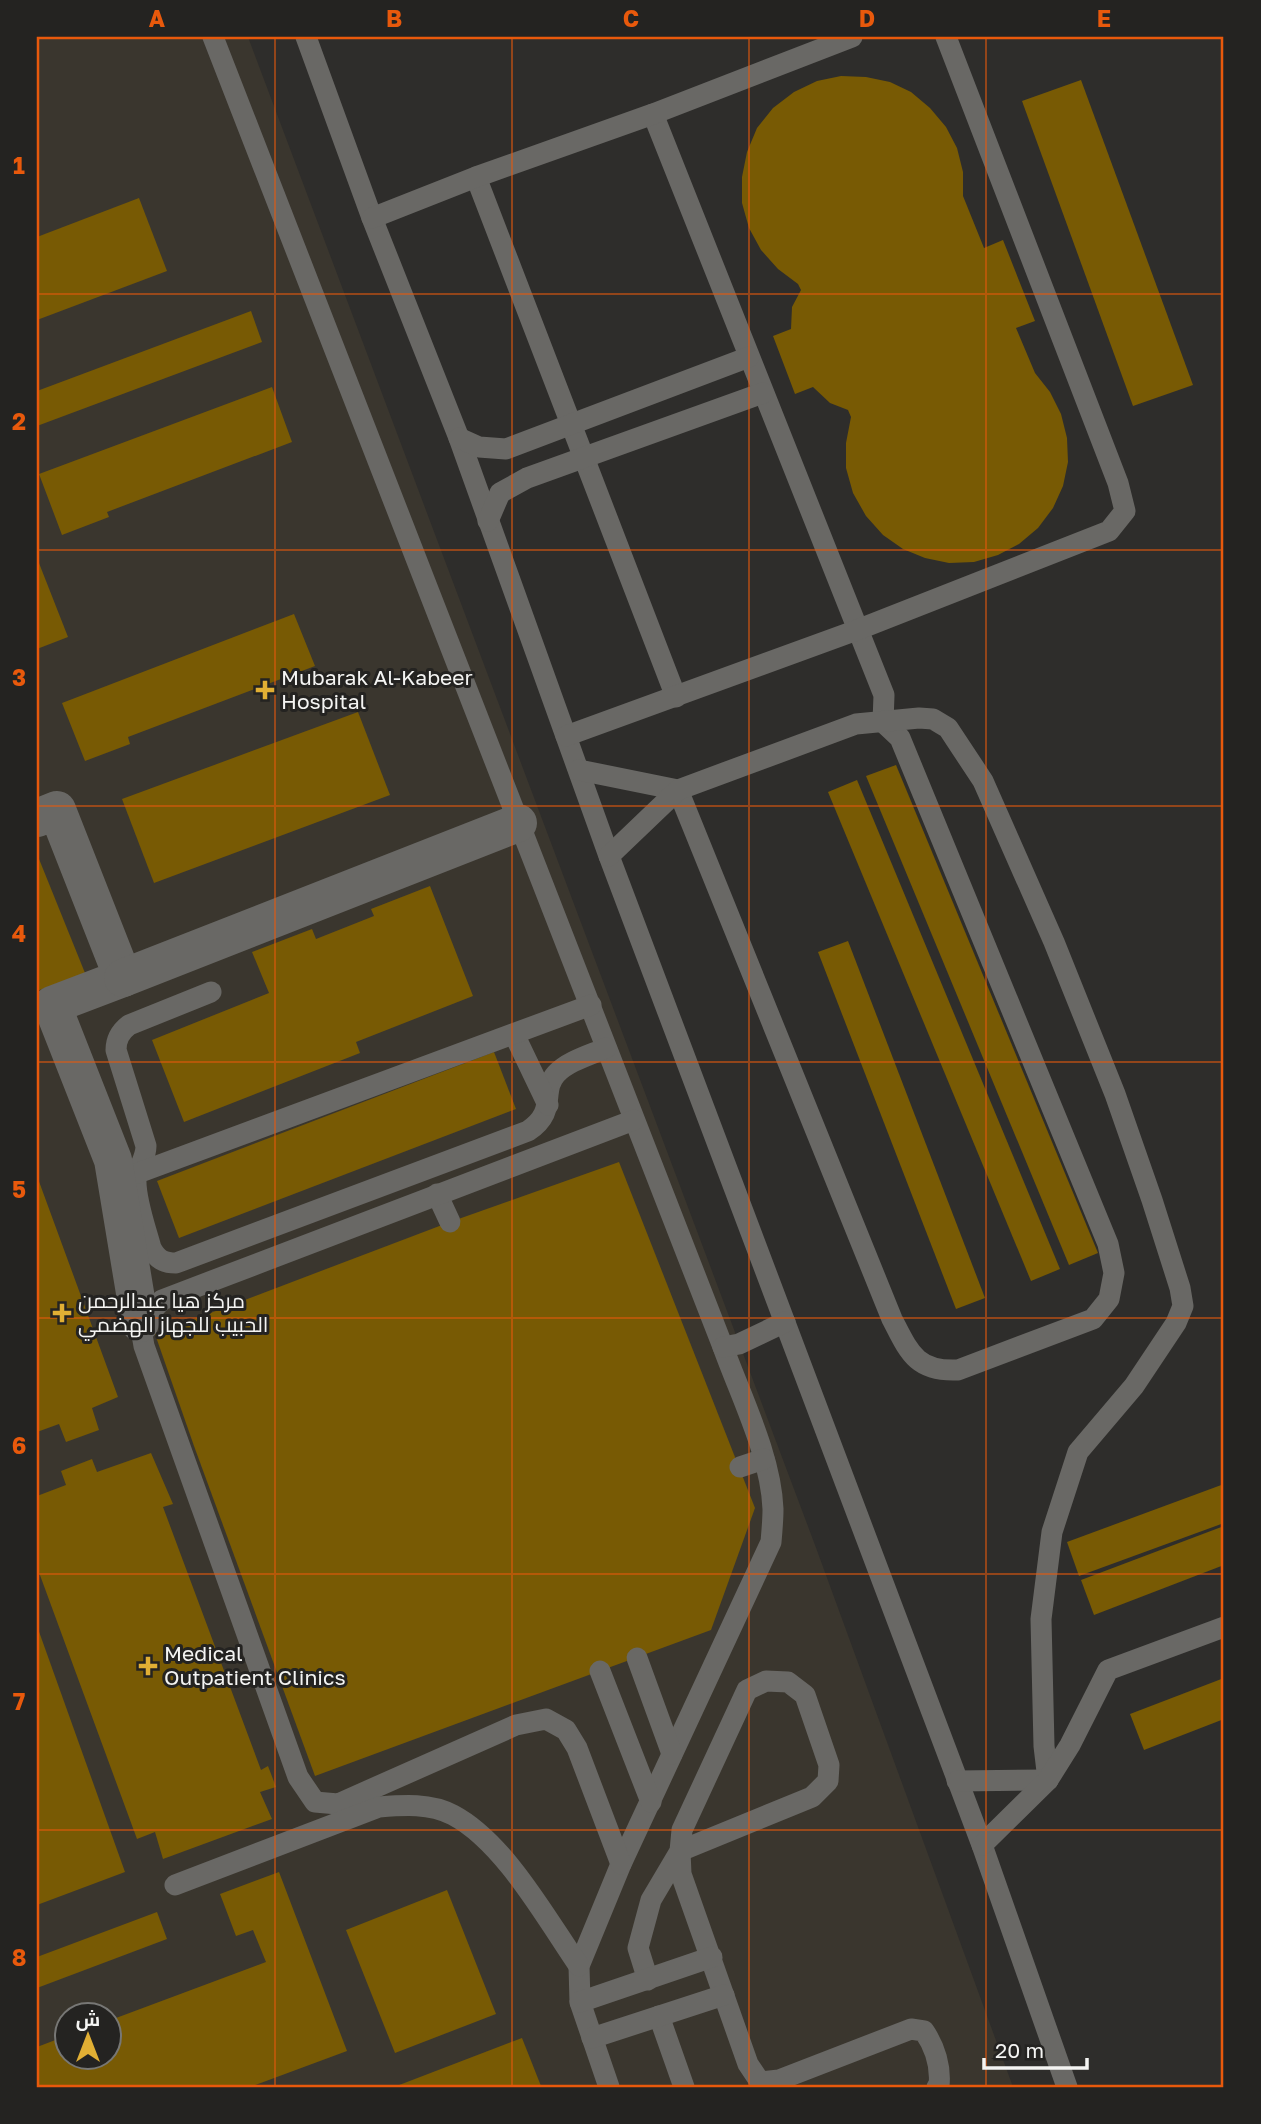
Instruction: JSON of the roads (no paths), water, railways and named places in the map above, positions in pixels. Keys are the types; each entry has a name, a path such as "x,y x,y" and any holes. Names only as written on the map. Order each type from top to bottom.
{"street":[{"path":"37,818 57,810 124,978"},
{"path":"140,1323 113,1160 52,1005 518,823"}],"lane":[{"path":"214,37 723,1347 764,1459 773,1509 771,1542 621,1864 579,1965 580,2003 608,2087"},
{"path":"306,37 372,218 459,438 609,856 982,1845 1067,2087"},
{"path":"372,218 852,37"},
{"path":"566,736 857,630 1109,531 1125,510 1118,483 946,37"},
{"path":"653,114 884,695 883,722 900,738 1108,1244 1114,1273 1109,1299 1093,1319 958,1370 938,1371 911,1355 892,1319 678,790"},
{"path":"476,177 676,696"},
{"path":"459,438 479,447 506,449 749,357"},
{"path":"488,521 500,493 527,478 764,393"},
{"path":"609,856 678,790 856,724 933,719 948,728 983,781 1054,942 1115,1094 1152,1200 1180,1288 1183,1306 1176,1323 1134,1387 1078,1452 1052,1532 1041,1619 1044,1746 1048,1780"},
{"path":"579,770 678,790"},
{"path":"211,992 130,1025 116,1042 116,1050 144,1137 146,1156 138,1173 137,1190 151,1248 155,1256 162,1261 176,1263 528,1131 539,1124 548,1105 551,1081 557,1073 606,1048"},
{"path":"138,1173 590,1005"},
{"path":"514,1034 548,1105"},
{"path":"621,1864 577,1748 566,1730 546,1719 516,1725 338,1804 315,1802 298,1777 144,1346 140,1323 162,1300 634,1120"},
{"path":"438,1194 450,1222"},
{"path":"723,1347 738,1344 785,1322"},
{"path":"740,1467 764,1459"},
{"path":"982,1845 1048,1780 1070,1745 1108,1670 1224,1626"},
{"path":"637,1658 672,1755"},
{"path":"600,1671 651,1802"},
{"path":"648,1980 638,1948 651,1900 680,1851 812,1797 828,1781 829,1765 805,1695 788,1682 766,1681 747,1690 682,1830 680,1851 681,1874 748,2064 761,2082 779,2080 912,2029 924,2031 931,2041 940,2073 937,2087"},
{"path":"957,1781 1048,1780"},
{"path":"175,1885 379,1807 416,1805 452,1814 492,1844 579,1965"},
{"path":"580,2003 712,1957"},
{"path":"592,2038 724,1995"},
{"path":"659,2016 684,2087"}],"place":[{"name":"Mubarak Al-Kabeer Hospital","path":"265,690"},
{"name":"مركز هيا عبدالرحمن الحبيب للجهاز الهضمي","path":"62,1313"},
{"name":"Medical Outpatient Clinics","path":"148,1666"}]}
